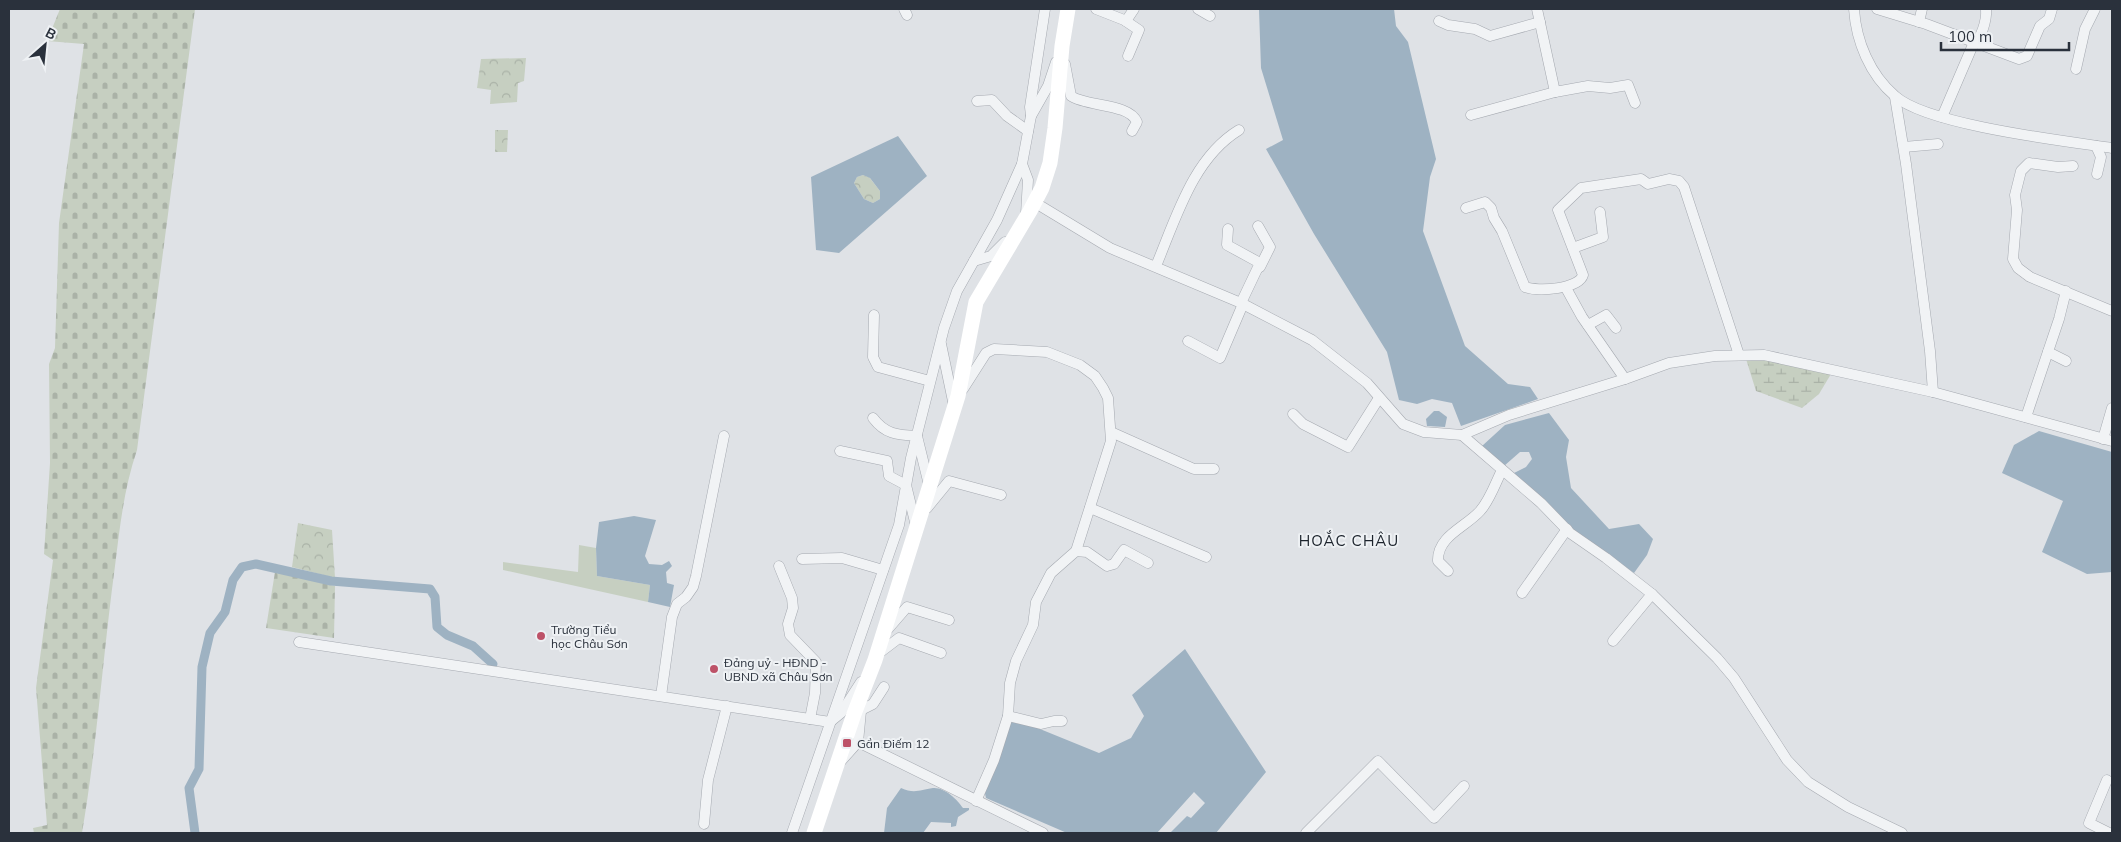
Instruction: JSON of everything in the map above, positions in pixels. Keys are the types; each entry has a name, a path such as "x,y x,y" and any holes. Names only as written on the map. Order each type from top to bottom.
{"main road":[{"path":"814,833 884,634 956,401 976,302 1024,221 1050,163 1062,46 1068,9"}],"street":[{"path":"1031,116 1030,107 1046,9"},
{"path":"1096,9 1126,21 1139,30 1128,56"},
{"path":"1126,21 1134,9"},
{"path":"1198,9 1210,16"},
{"path":"1536,9 1555,92"},
{"path":"1854,9 1856,30 1867,58 1895,97 1904,147 1930,351 1933,392"},
{"path":"1877,9 1977,43 2010,57 2024,58 2043,22 2049,19 2052,9"},
{"path":"1918,22 1922,9"},
{"path":"1942,117 1972,47 1977,43 1986,20 1986,9"},
{"path":"2076,69 2085,29 2095,9"},
{"path":"1439,21 1448,25 1474,29 1490,36 1540,22"},
{"path":"792,833 899,525 906,485 930,381 940,341 957,290 997,220 1022,164 1031,116 1048,86 1062,46"},
{"path":"1062,46 1071,96 1078,100 1115,108 1133,116 1137,122 1132,131"},
{"path":"1471,115 1555,92 1588,86 1610,88 1626,84 1630,88 1635,103"},
{"path":"1895,97 1915,108 1942,117 2112,148"},
{"path":"977,100 993,101 1007,116 1028,130"},
{"path":"1156,266 1179,212 1207,158 1226,138 1239,130"},
{"path":"1904,147 1938,144"},
{"path":"2096,146 2100,157 2097,174"},
{"path":"974,261 985,259 996,252 1024,221 1028,180 1022,164"},
{"path":"2072,166 2029,164 2021,171 2015,195 2017,210 2014,259 2018,268 2030,276 2112,311"},
{"path":"1466,208 1485,202 1492,208 1494,218 1502,230 1525,287 1566,288 1579,282 1583,275 1558,209 1577,190 1625,180 1644,179 1648,184 1669,179 1679,181 1684,187 1739,356"},
{"path":"1034,202 1110,248 1242,303 1312,340 1340,360 1404,424 1424,432 1462,435 1509,415 1625,379 1669,363 1764,355 1933,392 2108,440 2112,408"},
{"path":"1573,248 1603,237 1600,212"},
{"path":"1188,341 1220,358 1242,303 1270,246 1258,226"},
{"path":"1228,229 1228,245 1257,260 1260,263 1260,267"},
{"path":"1566,288 1588,326 1625,379"},
{"path":"2026,417 2066,291"},
{"path":"874,315 873,357 878,367 930,381"},
{"path":"1588,326 1606,315 1616,328"},
{"path":"940,341 956,401"},
{"path":"956,401 986,353 994,349 1047,352 1080,365 1095,376 1108,398 1111,432 1111,441 1076,552 1051,573 1036,602 1033,625 1016,661 1010,683 1008,716 994,760 976,801"},
{"path":"2048,352 2066,361"},
{"path":"1293,414 1303,424 1348,446 1379,398"},
{"path":"873,418 879,426 891,434 917,436"},
{"path":"1111,432 1194,469 1214,469"},
{"path":"1462,435 1541,503 1566,530 1652,594 1734,678 1787,760 1808,782 1848,807 1902,833"},
{"path":"661,696 672,617 677,604 686,597 693,587 724,436"},
{"path":"917,436 929,486"},
{"path":"840,451 886,460 889,463 889,476 906,485 918,523"},
{"path":"1448,571 1438,561 1440,550 1457,528 1478,513 1502,470"},
{"path":"918,523 939,490 949,481 1001,495"},
{"path":"1090,508 1206,557"},
{"path":"1522,593 1566,530"},
{"path":"1076,552 1087,552 1107,566 1114,564 1124,550 1148,563"},
{"path":"802,558 842,558 883,570"},
{"path":"779,566 792,598 793,608 788,624 790,635 816,662 815,693 810,719"},
{"path":"1612,641 1652,594"},
{"path":"884,634 907,607 949,620"},
{"path":"299,642 830,722 841,713 876,657 899,638 941,653"},
{"path":"836,767 858,742 858,712 873,704 884,687"},
{"path":"704,824 708,780 727,706"},
{"path":"1008,716 1041,724 1054,721 1062,722"},
{"path":"858,742 1043,833"},
{"path":"1306,833 1378,761 1434,818 1464,786"},
{"path":"2107,780 2089,823 2109,833"}],"green space":[{"path":"60,9 195,9 137,450 126,493 119,536 92,767 82,833 34,833 33,828 47,825 36,688 53,560 44,554 50,463 49,364 55,348 59,223 84,44 47,41"},
{"path":"526,58 524,81 518,83 517,102 490,104 491,90 477,88 481,59"},
{"path":"495,130 508,130 507,152 495,152"},
{"path":"863,175 869,177 880,191 880,199 873,203 864,199 854,183 857,177"},
{"path":"1746,359 1777,361 1831,374 1819,394 1802,408 1756,391"},
{"path":"298,523 332,530 335,578 292,567"},
{"path":"579,545 596,548 597,576 650,585 648,602 503,570 503,562 578,572"},
{"path":"275,572 335,586 334,638 266,628"}],"water":[{"path":"1259,9 1394,9 1396,26 1408,42 1436,159 1430,177 1423,231 1465,346 1508,384 1530,387 1538,399 1461,426 1452,403 1432,399 1417,404 1399,400 1387,352 1314,234 1266,149 1283,140 1261,68"},
{"path":"898,136 927,176 839,253 816,250 811,177","holes":["863,175 870,178 880,191 880,199 873,203 864,199 854,183 857,177"]},
{"path":"1434,411 1439,411 1447,417 1445,427 1427,426 1426,419"},
{"path":"1549,413 1569,440 1566,457 1571,488 1609,529 1639,524 1653,539 1647,555 1634,573 1571,529 1512,474 1526,467 1532,459 1529,452 1520,452 1504,466 1482,446 1505,425"},
{"path":"2039,431 2112,452 2112,572 2087,574 2042,552 2063,501 2002,473 2014,445"},
{"path":"634,516 656,520 645,556 649,564 662,565 669,561 672,566 666,572 667,583 674,585 670,607 648,602 650,585 597,576 596,548 599,522"},
{"path":"1185,649 1266,772 1216,833 1170,833 1187,816 1191,818 1205,803 1194,792 1157,833 1067,833 986,798 984,789 1007,720 1013,718 1099,753 1131,738 1144,716 1132,695"},
{"path":"901,788 913,791 933,788 941,789 954,797 963,808 969,808 969,810 958,817 956,826 951,827 951,823 931,822 923,833 884,833 887,808"}],"waterway":[{"path":"195,833 189,788 199,769 202,667 210,633 225,612 233,580 242,567 256,564 331,581 430,589 435,597 437,627 447,635 473,646 493,664"}],"place":[{"name":"Trường Tiểu học Châu Sơn","path":"541,636"},
{"name":"Đảng uỷ - HĐND - UBND xã Châu Sơn","path":"714,669"},
{"name":"Gần Điếm 12","path":"847,743"}],"district":[{"name":"HOẮC CHÂU","path":"1349,540"}]}
